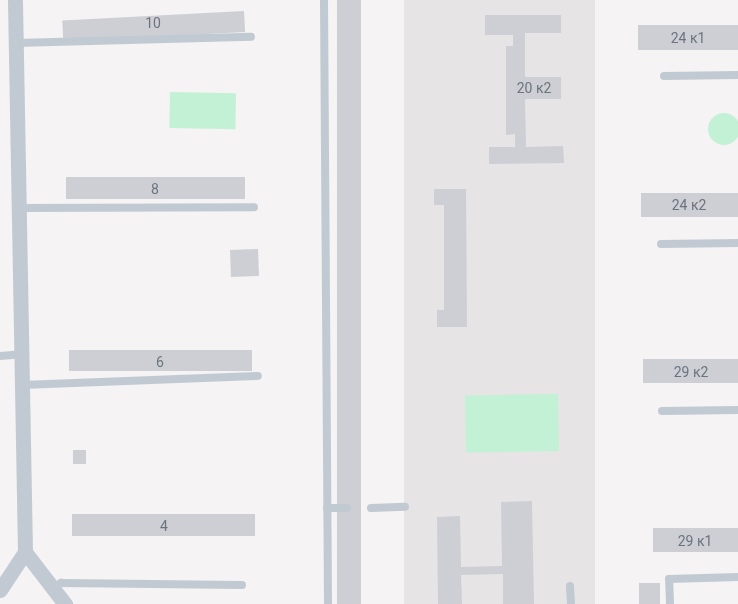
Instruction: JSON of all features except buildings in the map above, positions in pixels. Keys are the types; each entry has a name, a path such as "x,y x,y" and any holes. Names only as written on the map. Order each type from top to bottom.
{"street":[{"path":"0,590 26,552 15,0"},
{"path":"26,552 65,604"}],"lane":[{"path":"324,0 328,604"},
{"path":"15,43 251,37"},
{"path":"664,76 738,75"},
{"path":"18,208 254,207"},
{"path":"661,244 738,243"},
{"path":"0,356 21,354"},
{"path":"22,385 258,376"},
{"path":"662,411 738,410"},
{"path":"371,507 405,507"},
{"path":"327,508 346,508"},
{"path":"670,604 669,579 738,577"},
{"path":"54,588 61,583 242,585"},
{"path":"570,586 571,604"}],"shaded area":[{"path":"404,0 595,0 595,604 404,604"}],"green space":[{"path":"170,92 236,93 235,129 169,128"},
{"path":"724,113 735,118 740,129 735,140 724,145 713,140 708,129 713,118"},
{"path":"558,394 559,451 466,453 465,396"}]}
